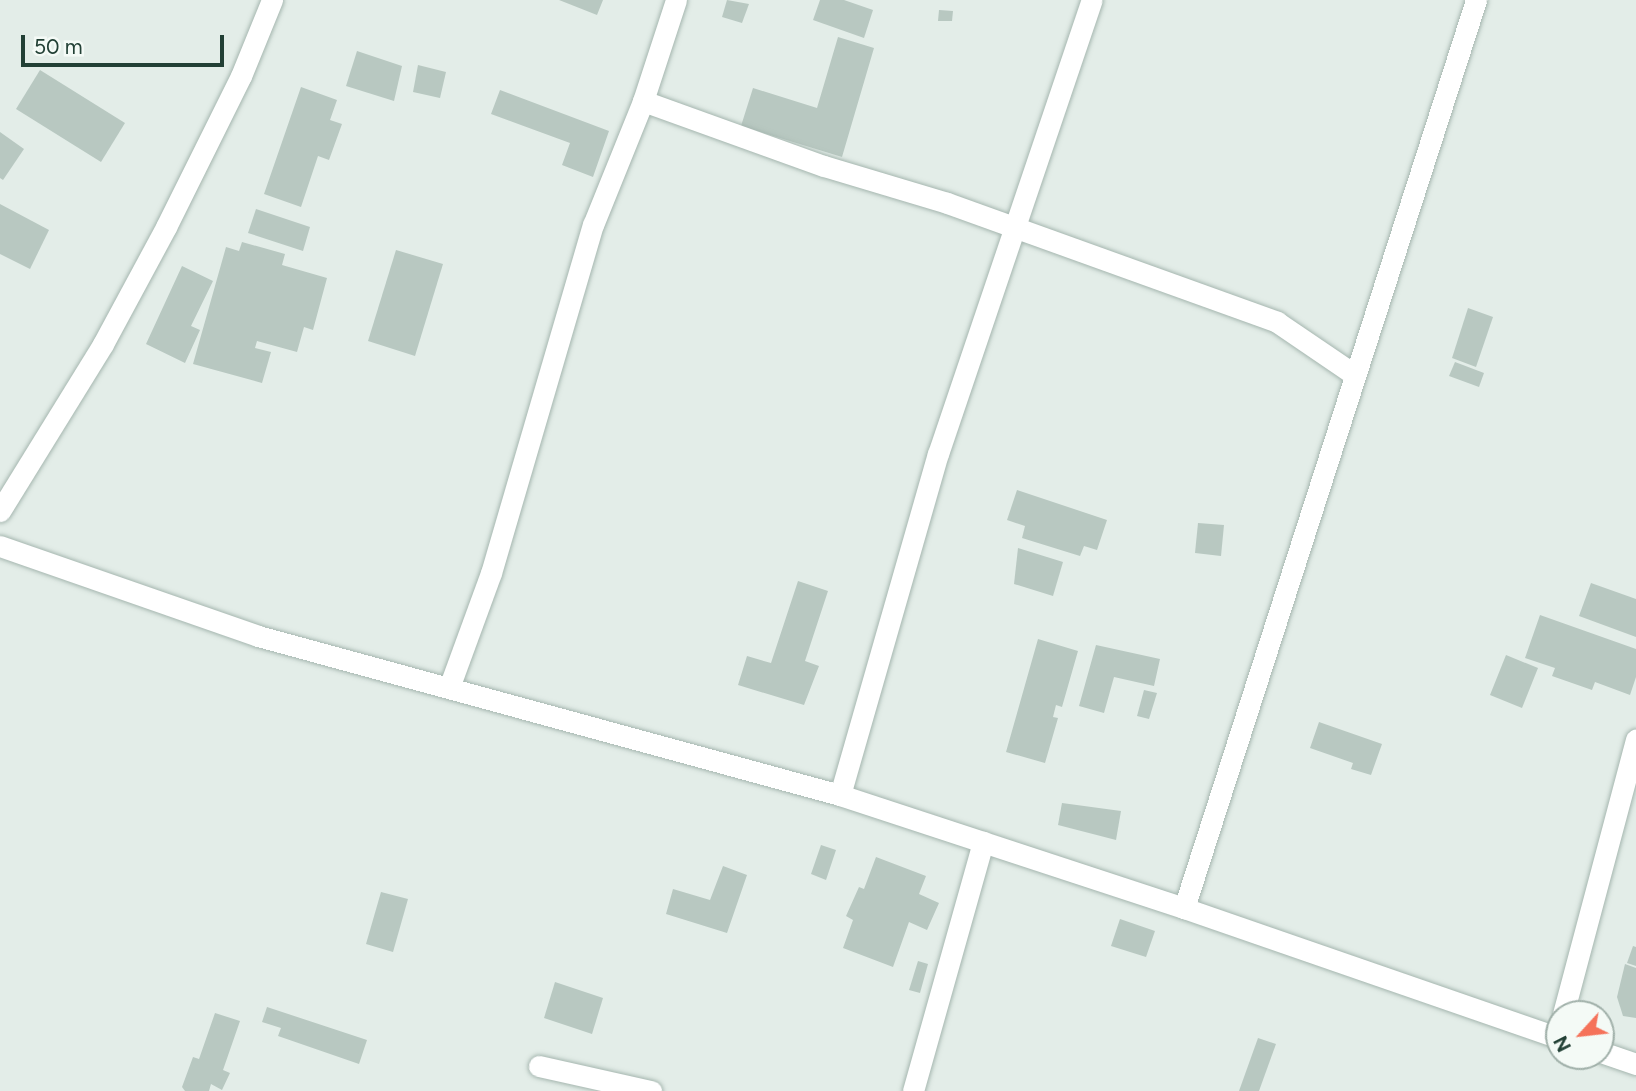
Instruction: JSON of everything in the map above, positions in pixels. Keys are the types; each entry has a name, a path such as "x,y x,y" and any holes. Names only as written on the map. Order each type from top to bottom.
{"street":[{"path":"0,511 103,344 166,227 241,76 272,0"},
{"path":"450,685 491,573 593,225 643,101 676,0"},
{"path":"840,796 938,454 1012,228 1092,0"},
{"path":"1184,908 1476,0"},
{"path":"643,101 1277,322 1355,375"},
{"path":"0,547 258,636 450,685 840,796 1184,908 1545,1031"},
{"path":"1567,1000 1636,740"},
{"path":"913,1091 983,842"},
{"path":"1615,1057 1636,1064"},
{"path":"539,1066 651,1091"}],"building":[{"path":"559,0 603,0 597,15"},
{"path":"727,0 749,4 742,23 722,17"},
{"path":"820,0 844,0 873,10 864,38 813,20"},
{"path":"939,10 953,11 952,21 938,21"},
{"path":"838,37 874,48 842,157 741,126 753,88 817,108"},
{"path":"357,51 402,66 394,101 346,86"},
{"path":"418,65 446,72 440,98 413,92"},
{"path":"40,70 125,123 101,162 16,109"},
{"path":"301,87 337,100 330,120 342,124 329,160 318,156 301,207 264,194"},
{"path":"500,90 609,131 593,177 562,165 570,143 491,114"},
{"path":"0,132 24,149 3,180 0,178"},
{"path":"0,204 49,230 30,269 0,254"},
{"path":"256,209 310,227 303,251 248,233"},
{"path":"242,242 285,254 282,265 327,278 313,330 304,327 297,352 257,341 255,348 271,352 262,383 193,364 226,247 239,251"},
{"path":"396,250 443,264 415,356 368,341"},
{"path":"182,266 213,281 191,326 200,330 185,363 146,344"},
{"path":"1468,308 1493,317 1476,367 1452,358"},
{"path":"1455,362 1484,373 1479,387 1449,376"},
{"path":"1017,490 1107,520 1097,550 1084,546 1080,556 1022,538 1025,526 1007,520"},
{"path":"1198,523 1224,525 1221,556 1195,553"},
{"path":"1018,548 1063,562 1053,596 1014,584"},
{"path":"798,581 828,591 805,661 819,666 804,705 738,685 747,656 771,663"},
{"path":"1591,583 1636,599 1636,637 1579,616"},
{"path":"1540,615 1636,649 1636,677 1630,695 1595,682 1592,690 1552,676 1555,668 1525,658"},
{"path":"1038,639 1078,651 1062,707 1056,705 1053,717 1058,718 1045,763 1006,752"},
{"path":"1096,645 1160,659 1154,686 1114,677 1104,713 1079,706"},
{"path":"1506,655 1538,668 1522,708 1490,695"},
{"path":"1144,690 1157,693 1149,719 1137,716"},
{"path":"1319,722 1382,744 1371,775 1351,769 1353,763 1310,748"},
{"path":"1062,803 1121,811 1116,840 1058,825"},
{"path":"821,845 836,850 826,880 811,874"},
{"path":"876,857 926,876 919,894 939,903 927,930 909,922 893,967 843,948 853,920 846,916 859,887 864,889"},
{"path":"723,866 747,875 727,933 666,914 673,889 710,900"},
{"path":"381,892 408,899 393,952 366,944"},
{"path":"1120,919 1155,931 1146,957 1111,946"},
{"path":"1633,946 1636,947 1636,966 1627,963"},
{"path":"918,961 928,964 920,993 909,990"},
{"path":"1625,964 1636,968 1636,1018 1623,1016 1617,997"},
{"path":"555,982 603,998 592,1034 544,1018"},
{"path":"267,1007 367,1040 359,1064 278,1036 281,1028 262,1022"},
{"path":"215,1013 240,1021 223,1070 230,1073 222,1090 211,1084 209,1091 185,1091 182,1087 193,1057 199,1059"},
{"path":"1258,1038 1276,1044 1259,1091 1239,1091"}]}
